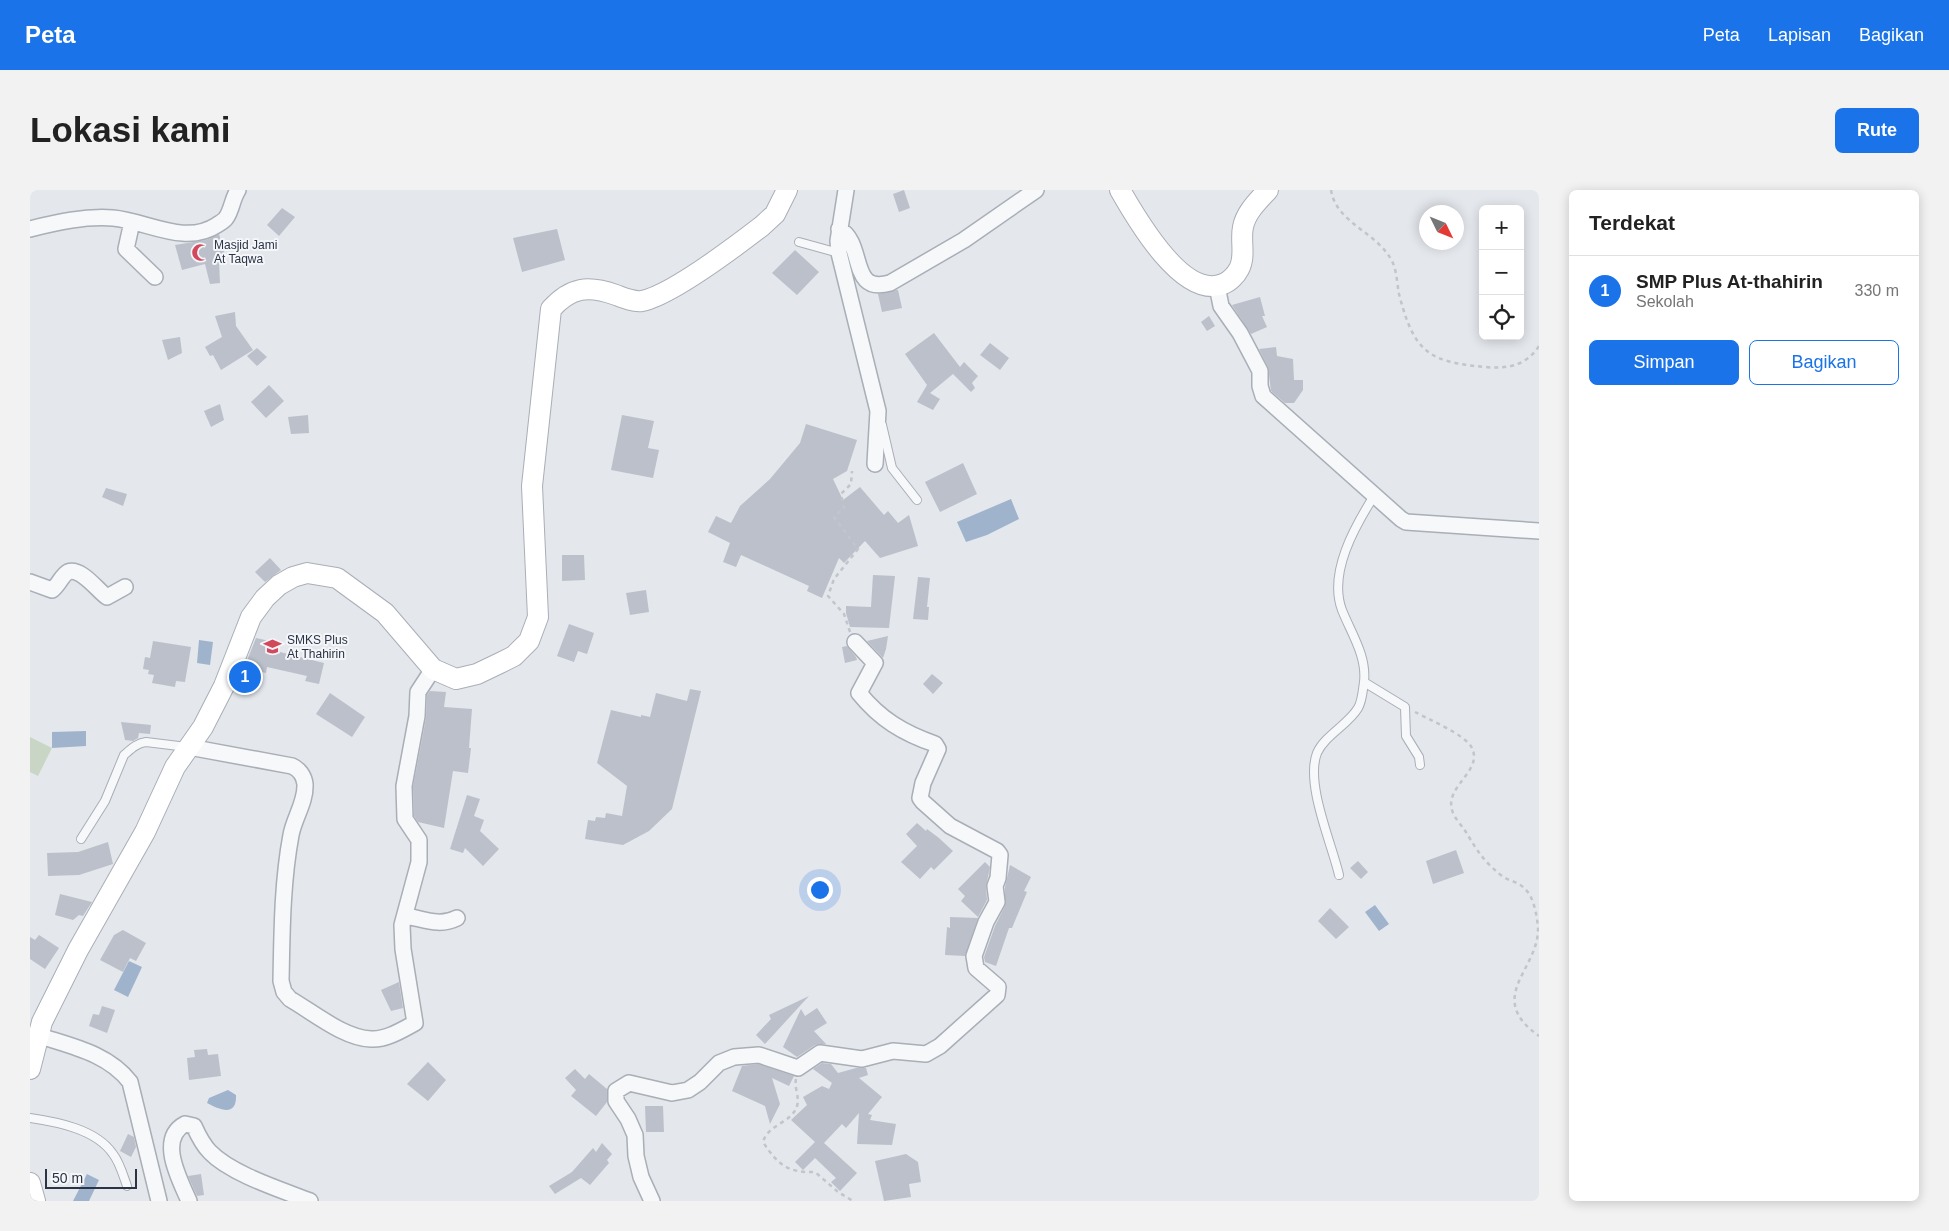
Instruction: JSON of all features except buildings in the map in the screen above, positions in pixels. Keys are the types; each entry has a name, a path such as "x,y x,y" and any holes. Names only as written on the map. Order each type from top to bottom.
{"street":[{"path":"30,229 57,222 95,218 132,222 177,233 196,233 211,229 226,219 238,190"},
{"path":"30,1069 36,1024 144,832 175,767 203,727 224,686 251,617 265,598 279,585 293,577 307,573 322,574 336,578 348,585 385,613 433,669 456,679 477,674 514,656 529,641 538,617 532,486 551,309 561,298 575,291 588,288 627,300 641,301 661,294 762,226 775,214 787,190"},
{"path":"846,190 839,229 838,253 878,411 875,464"},
{"path":"839,229 849,238 864,279 871,285 881,286 890,283 964,240 1036,190"},
{"path":"1120,190 1173,266 1192,282 1203,286 1217,286 1226,283 1238,272 1242,260 1242,229 1245,219 1268,190"},
{"path":"132,222 126,249 155,277"},
{"path":"1217,286 1221,306 1240,333 1260,371 1260,386 1263,396 1374,496 1406,522 1539,531"},
{"path":"30,582 52,590 66,573 70,572 85,576 107,597 124,587"},
{"path":"652,1201 641,1177 636,1156 635,1135 628,1119 615,1099 615,1094 628,1083 672,1093 688,1090 700,1082 719,1063 747,1054 765,1056 780,1063 800,1067 820,1053 862,1059 878,1054 901,1051 926,1054 940,1046 957,1032 995,998 998,992 998,987 976,968 974,956 986,922 997,902 995,886 1001,856 997,851 950,826 920,798 923,783 938,749 935,744 890,724 875,712 859,693 875,663 855,642"},
{"path":"189,747 292,766 303,777 305,784 302,803 291,834 283,903 281,981 284,992 290,999 348,1034 372,1039 394,1034 415,1023 402,925 406,916 419,862 419,840 405,818 404,786 417,716 418,692 433,669"},
{"path":"406,916 448,923 457,918"},
{"path":"36,1024 96,1054 121,1069 130,1082 158,1201"},
{"path":"189,1201 173,1164 172,1151 172,1138 179,1127 185,1124 194,1126 209,1151 218,1159 250,1176 310,1201"},
{"path":"30,1183 35,1201"}],"lane":[{"path":"799,242 838,253"},
{"path":"878,411 888,450 888,461 917,500"},
{"path":"1339,876 1323,825 1315,774 1317,754 1358,708 1364,682 1364,667 1341,607 1340,570 1354,528 1374,496"},
{"path":"1364,682 1405,707 1406,736 1418,757 1420,765"},
{"path":"81,839 106,801 124,755 140,743 146,742 189,747"},
{"path":"30,1118 63,1123 82,1131 106,1146 120,1167 128,1186"}],"path":[{"path":"1331,190 1336,207 1377,242 1392,260 1411,331 1423,348 1434,357 1453,364 1502,369 1516,366 1527,359 1539,346"},
{"path":"852,471 851,484 841,494 844,508 834,518 858,549 834,579 828,596 844,614 855,642"},
{"path":"1405,707 1462,738 1473,750 1474,762 1453,794 1452,812 1476,852 1502,876 1525,889 1531,898 1538,930 1537,946 1518,984 1515,1004 1527,1027 1539,1036"},
{"path":"800,1067 795,1082 799,1102 797,1109 768,1131 764,1142 783,1165 796,1173 815,1172 838,1192 853,1201"}],"green space":[{"path":"30,737 52,748 38,776 30,772"}],"water":[{"path":"1011,499 1019,519 987,535 966,542 957,522"},
{"path":"199,640 213,642 210,665 197,663"},
{"path":"86,731 86,746 52,748 52,732"},
{"path":"1375,905 1389,924 1379,931 1365,912"},
{"path":"129,961 142,967 128,997 114,990"},
{"path":"228,1090 236,1095 236,1102 231,1109 217,1108 207,1103 209,1098"},
{"path":"87,1174 99,1180 89,1201 73,1201"}],"place":[{"name":"Masjid Jami At Taqwa","path":"200,252"},
{"name":"SMKS Plus At Thahirin","path":"273,647"},
{"name":"SMP Plus At-thahirin","path":"245,677"}]}
